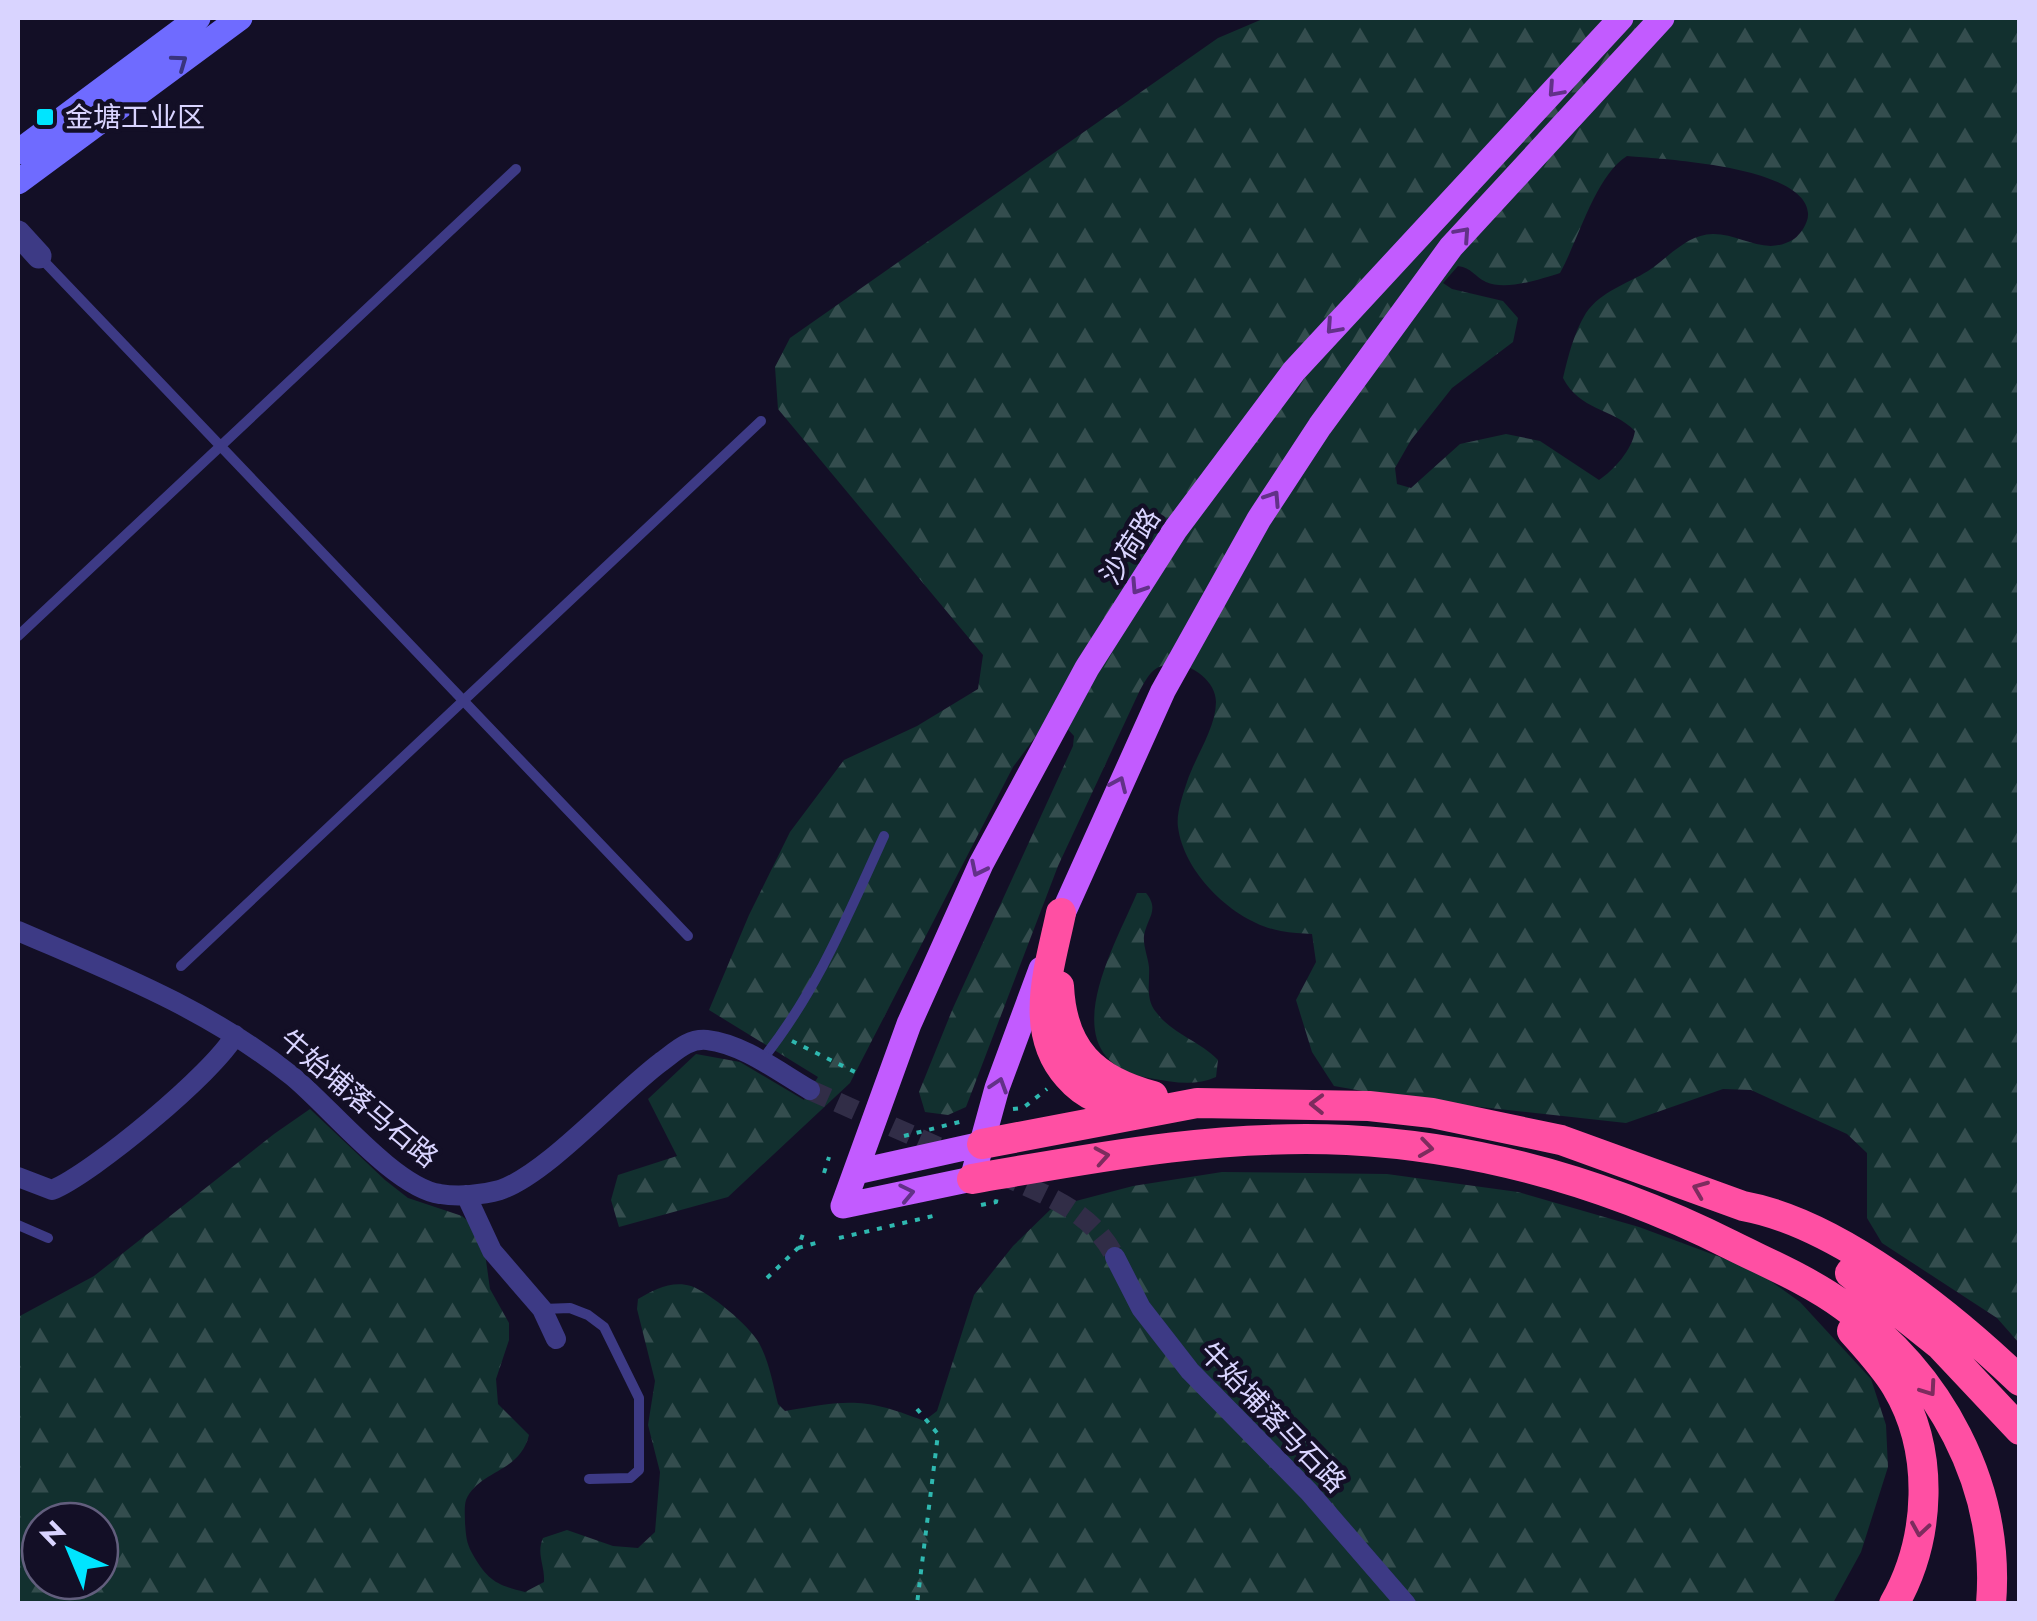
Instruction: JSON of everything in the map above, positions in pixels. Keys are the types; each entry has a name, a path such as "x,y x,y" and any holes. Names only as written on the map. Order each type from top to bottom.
{"highway":[{"path":"1062,913 1059,996 1072,1044 1094,1071 1130,1090 1186,1104"},
{"path":"976,1132 1186,1104 1369,1106 1498,1124 1575,1144 1743,1206 1772,1211 1837,1243 1945,1314 2020,1381"},
{"path":"976,1192 1188,1143 1344,1140 1398,1144 1508,1163 1591,1186 1679,1219 1786,1270 1843,1305 1894,1347 1930,1389 1951,1422 1972,1470 1989,1548 1991,1604"},
{"path":"1743,1206 1764,1224 1848,1271 1895,1306 1968,1373 2020,1430"},
{"path":"1754,1257 1844,1322 1886,1370 1907,1408 1920,1454 1924,1490 1922,1530 1894,1604"}],"main road":[{"path":"18,152 198,18"},
{"path":"18,182 240,18"},
{"name":"沙荷路","path":"976,1192 843,1206 909,1024 981,864 1088,668 1176,530 1294,371 1621,18"},
{"path":"976,1192 976,1132 997,1088 1062,913 1164,690 1259,520 1320,426 1451,247 1662,18"},
{"path":"856,1172 976,1132"}],"street":[{"path":"18,233 39,256"},
{"name":"牛始埔落马石路","path":"18,931 183,1002 295,1078 377,1156 408,1180 437,1194 466,1195 503,1189 518,1181 652,1069 694,1040 723,1044 810,1090"},
{"path":"18,1176 52,1190 76,1177 174,1100 224,1054 235,1035"},
{"path":"466,1195 492,1251 542,1309 556,1340"},
{"name":"牛始埔落马石路","path":"1115,1258 1141,1308 1190,1371 1309,1492 1406,1604"}],"lane":[{"path":"18,636 516,169"},
{"path":"39,256 688,936"},
{"path":"181,966 760,421"},
{"path":"760,1062 782,1036 833,949 884,836"},
{"path":"18,1226 48,1238"},
{"path":"542,1309 570,1308 597,1320 639,1398 639,1470 630,1478 589,1479"}],"path":[{"path":"782,1036 855,1072"},
{"path":"1010,1110 1023,1108 1058,1079"},
{"path":"904,1136 976,1132"},
{"path":"824,1173 829,1157 825,1152"},
{"path":"976,1192 996,1202"},
{"path":"839,1238 933,1216"},
{"path":"768,1278 798,1248 803,1234"},
{"path":"798,1248 816,1244"},
{"path":"917,1409 938,1434 917,1604"}],"green space":[{"path":"1265,18 2019,18 2019,1343 1997,1318 1882,1243 1867,1218 1867,1153 1847,1134 1751,1090 1723,1089 1626,1123 1408,1099 1334,1086 1312,1052 1296,1000 1316,962 1312,934 1285,932 1246,918 1214,894 1182,845 1180,804 1213,722 1216,702 1202,675 1172,664 1147,677 1058,866 966,1107 948,1115 925,1112 919,1092 953,1008 1073,746 1074,736 1065,726 1042,728 1013,767 850,1083 728,1197 619,1227 611,1200 618,1175 677,1156 648,1099 696,1054 740,1062 804,1100 818,1077 709,1010 749,915 790,832 844,760 917,726 978,689 983,655 778,409 775,367 790,338 1218,38","holes":["1627,156 1699,163 1759,175 1801,197 1808,213 1806,224 1794,239 1773,246 1724,235 1695,238 1592,305 1575,336 1563,378 1578,397 1635,431 1622,459 1599,480 1540,441 1506,434 1460,444 1411,488 1397,484 1395,468 1411,440 1452,388 1513,342 1518,318 1503,301 1452,289 1443,283 1458,266 1486,282 1503,285 1560,273 1606,178"]},
{"path":"1137,893 1146,893 1152,904 1144,940 1153,1007 1170,1026 1218,1060 1216,1077 1191,1083 1149,1078 1119,1067 1101,1049 1094,1026 1096,1000"},
{"path":"310,1109 408,1198 462,1216 477,1229 484,1246 490,1289 509,1323 509,1340 496,1379 498,1404 529,1435 517,1457 472,1490 465,1505 466,1535 472,1553 488,1575 499,1584 525,1592 544,1582 540,1549 543,1538 567,1530 613,1546 638,1548 655,1532 660,1472 648,1425 655,1381 637,1309 638,1299 663,1287 684,1284 718,1302 759,1343 778,1404 785,1411 870,1404 924,1421 937,1411 974,1295 1013,1246 1053,1207 1133,1186 1222,1172 1387,1174 1518,1192 1639,1227 1755,1270 1800,1302 1871,1379 1886,1425 1888,1467 1861,1552 1833,1603 18,1604 18,1317 94,1276"}],"tunnel":[{"path":"810,1090 954,1154"},
{"path":"999,1174 1080,1216 1094,1227 1115,1257"}],"place":[{"name":"金塘工业区","path":"45,117"}]}
